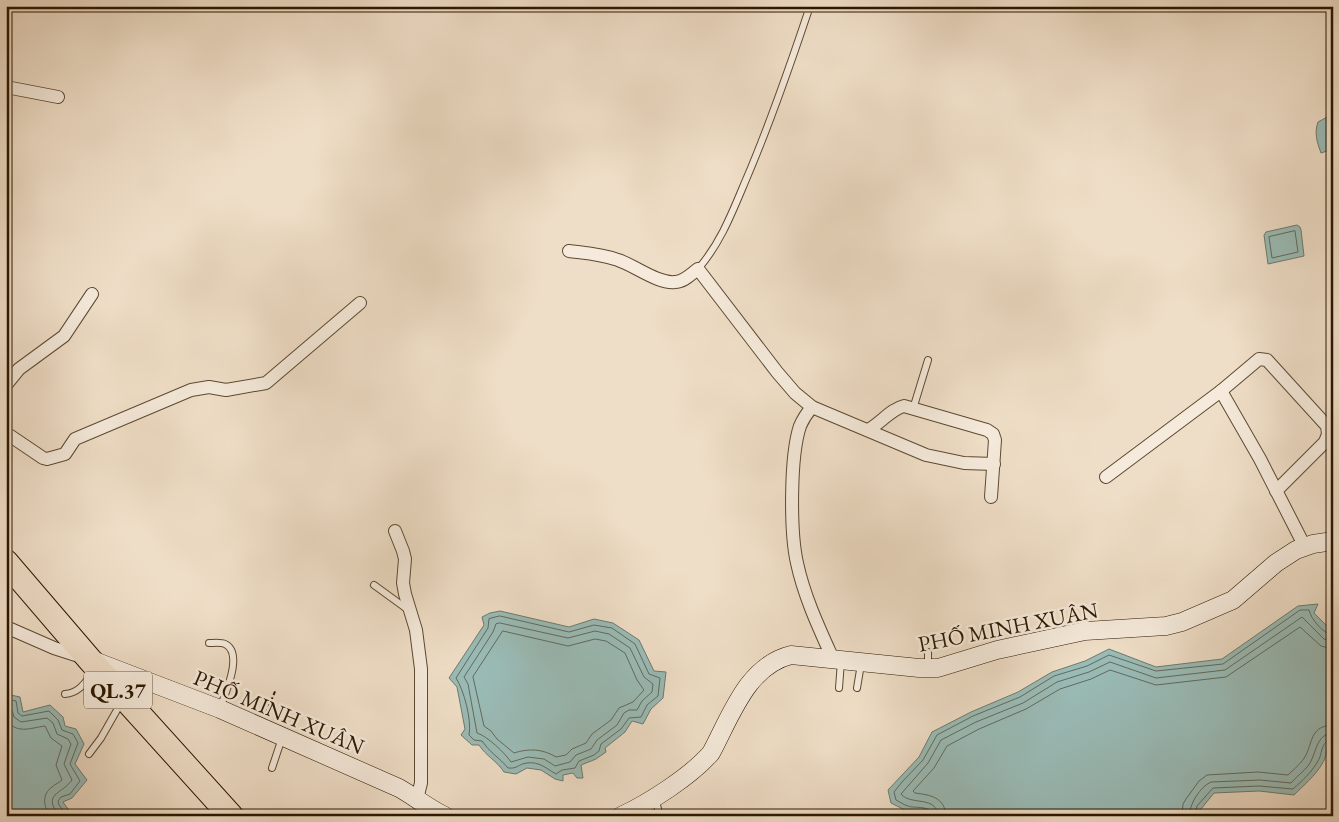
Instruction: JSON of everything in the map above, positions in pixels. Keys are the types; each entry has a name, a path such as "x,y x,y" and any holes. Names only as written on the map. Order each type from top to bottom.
{"highway":[{"name":"QL.37","path":"6,562 94,664 231,816"}],"street":[{"path":"6,87 58,97"},
{"path":"569,251 600,255 618,260 666,282 684,280 698,269 777,372 795,393 812,407 926,455 964,463 994,464"},
{"path":"6,385 19,369 64,336 92,294"},
{"path":"6,433 42,458 47,459 65,454 75,439 191,390 208,387 226,390 266,383 360,303"},
{"path":"1106,477 1221,392 1259,359 1263,359 1268,360 1327,426 1328,434 1325,442 1276,491"},
{"path":"1221,392 1305,547"},
{"path":"868,430 878,425 897,408 904,406 988,430 993,434 995,440 991,497"},
{"path":"812,407 800,427 794,463 792,509 796,561 803,587 837,660"},
{"path":"394,531 405,559 403,583 416,630 421,669 421,783 417,799"},
{"name":"PHỐ MINH XUÂN","path":"621,816 654,797 707,757 748,683 768,664 791,655 861,663 928,660 938,668 997,650 1085,631 1166,626 1182,622 1233,600 1276,563 1296,550 1333,541"},
{"path":"6,627 94,664"},
{"name":"PHỐ MINH XUÂN","path":"94,664 220,709 399,788 445,816"}],"lane":[{"path":"698,269 710,255 726,226 765,136 810,6"},
{"path":"912,409 928,360"},
{"path":"374,585 410,612"},
{"path":"209,643 226,645 231,649 234,657 233,668 220,709"},
{"path":"837,660 839,688"},
{"path":"857,688 861,663"},
{"path":"66,694 80,689 94,664"},
{"path":"88,754 101,738 124,697"},
{"path":"272,768 282,737"},
{"path":"654,797 660,816"}],"path":[{"path":"260,727 276,689"}],"water":[{"path":"1333,114 1333,149 1321,153 1316,138 1318,122"},
{"path":"1297,225 1301,230 1304,256 1268,264 1264,235 1266,232"},
{"path":"1318,604 1314,613 1333,632 1333,743 1329,747 1324,761 1319,768 1294,795 1259,791 1214,793 1201,809 1200,816 933,816 926,813 907,811 891,803 888,790 919,757 932,732 971,712 1018,692 1052,672 1085,661 1109,649 1156,667 1222,659 1298,606"},
{"path":"500,611 569,627 594,619 613,623 639,640 654,671 666,672 663,698 651,709 643,724 632,721 625,732 605,748 606,752 596,759 581,765 583,778 577,778 573,773 563,775 563,781 555,779 541,770 527,768 516,774 504,772 479,745 472,745 461,735 465,729 457,687 449,678 484,625 482,617"},
{"path":"6,694 20,697 23,712 50,705 63,717 65,726 76,729 84,744 75,764 87,780 72,798 63,802 73,816 6,816"}]}
